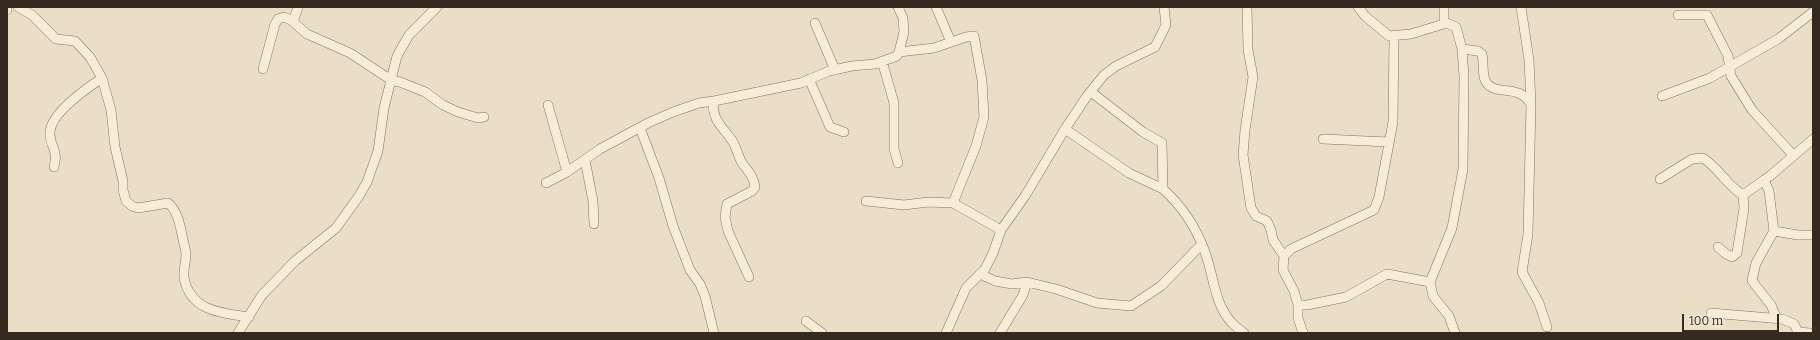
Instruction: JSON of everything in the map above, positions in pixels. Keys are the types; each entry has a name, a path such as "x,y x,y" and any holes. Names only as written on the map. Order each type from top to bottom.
{"street":[{"path":"18,7 32,15 56,39 75,41 90,57 102,78 111,110 115,147 123,180 123,190 126,201 132,206 138,208 168,202 173,206 179,220 186,254 184,278 190,294 205,308 226,315 249,318"},
{"path":"293,22 298,7"},
{"path":"238,333 266,290 295,261 336,228 359,196 369,176 378,151 384,108 397,56 409,35 437,7"},
{"path":"546,183 567,172 600,149 673,112 699,103 801,83 836,70 882,62 897,56 904,32 903,18 898,7"},
{"path":"936,7 951,42"},
{"path":"946,333 966,288 980,274 993,253 1001,230 1025,196 1065,129 1091,92 1104,75 1116,66 1155,47 1166,25 1164,7"},
{"path":"1247,7 1248,50 1253,77 1243,155 1251,208 1256,216 1267,221 1271,230 1272,240 1284,256 1284,270 1294,291 1298,305 1298,318 1303,333"},
{"path":"1358,7 1364,16 1389,36 1411,34 1447,23"},
{"path":"1444,7 1444,22 1456,27 1462,49 1464,76 1463,169 1452,228 1430,282 1433,296 1449,316 1455,333"},
{"path":"1521,7 1529,60 1531,104 1528,234 1522,272 1539,303 1547,327"},
{"path":"1662,96 1710,78 1778,39 1813,12"},
{"path":"1678,15 1707,15 1728,56 1731,76 1752,110 1793,155"},
{"path":"263,69 275,24 278,19 284,17 293,22 307,34 350,53 391,80 425,92 443,105 458,112 478,118 484,117"},
{"path":"815,23 836,70"},
{"path":"899,52 934,48 966,36 974,36 982,80 984,117 976,146 953,203"},
{"path":"1284,256 1291,249 1374,210 1379,197 1393,122 1394,36"},
{"path":"1462,49 1478,51 1482,54 1484,78 1490,86 1518,92 1528,99 1531,104"},
{"path":"882,62 894,103 894,149 898,163"},
{"path":"54,167 57,157 50,131 53,121 67,104 71,103 81,92 102,78"},
{"path":"809,79 830,127 844,132"},
{"path":"1091,92 1143,132 1162,143 1163,189"},
{"path":"714,101 714,115 724,132 733,142 741,161 751,174 754,183 754,188 752,191 727,204 724,217 728,231 749,277"},
{"path":"548,105 567,172"},
{"path":"640,128 659,178 673,226 690,270 700,284 705,296 714,333"},
{"path":"1065,129 1129,173 1163,189 1178,203 1195,226 1218,298 1232,323 1244,333"},
{"path":"1322,139 1389,142"},
{"path":"1743,195 1770,176 1793,155 1813,140"},
{"path":"1660,179 1692,159 1703,158 1713,165 1736,191 1743,195"},
{"path":"585,160 593,201 594,224"},
{"path":"1764,180 1768,191 1774,231 1756,263 1752,280 1771,305 1777,319"},
{"path":"1718,247 1732,257 1737,253 1744,208 1743,195"},
{"path":"866,201 904,205 928,202 953,203 1001,230"},
{"path":"1774,231 1798,235 1813,234"},
{"path":"980,274 995,281 1012,284 1027,282 1056,289 1097,303 1131,306 1161,286 1202,244"},
{"path":"1298,305 1307,305 1346,297 1387,274 1430,282"},
{"path":"1000,333 1024,295 1027,282"},
{"path":"1712,313 1777,319 1794,324 1798,332 1810,333"},
{"path":"806,321 822,333"}]}
